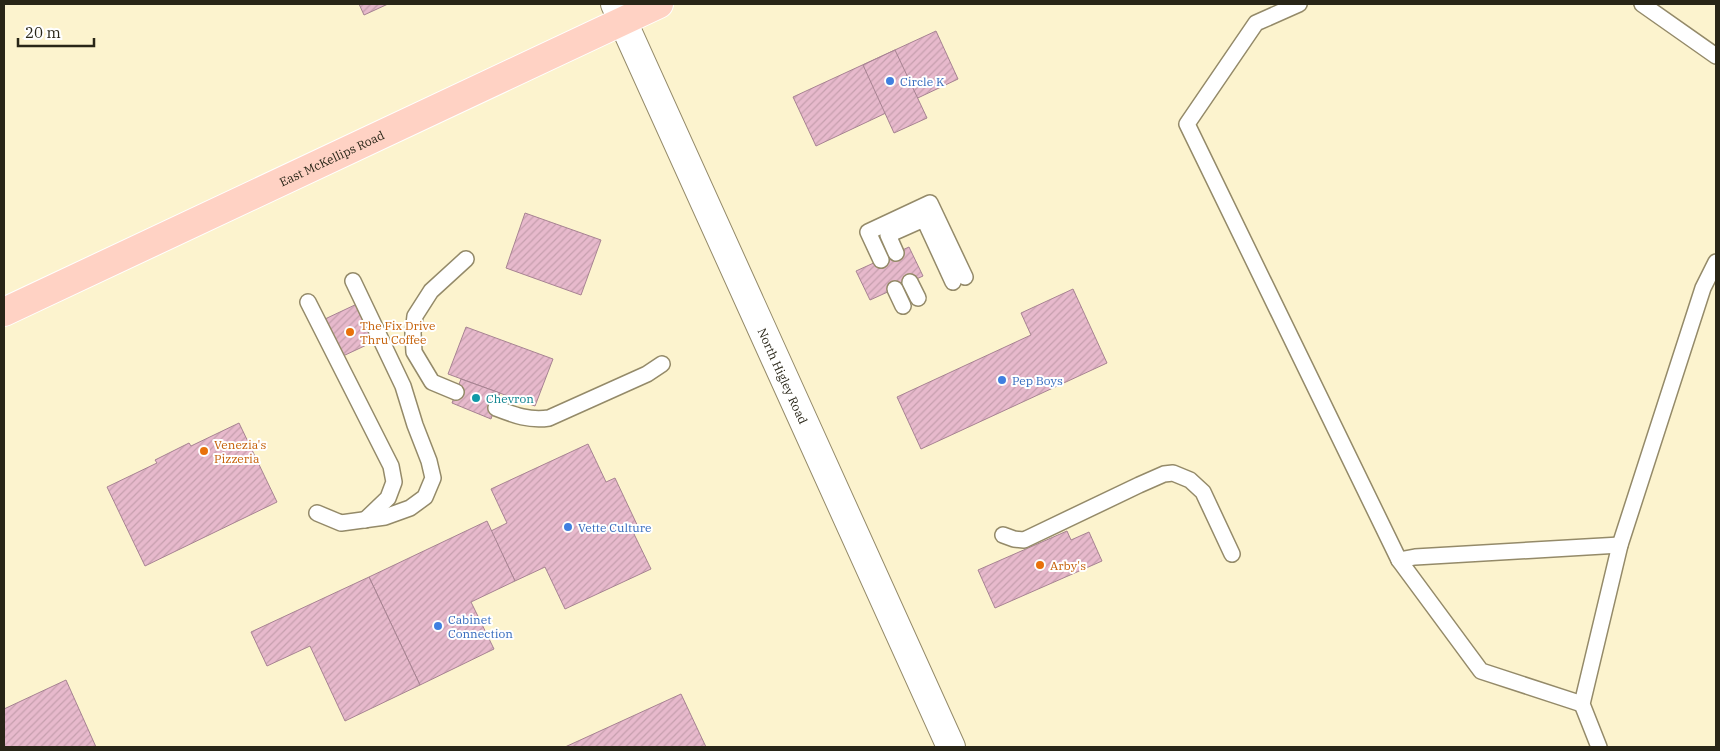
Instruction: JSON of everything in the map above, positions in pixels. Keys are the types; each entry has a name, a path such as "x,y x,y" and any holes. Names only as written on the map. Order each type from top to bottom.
{"main road":[{"name":"East McKellips Road","path":"4,312 619,12 659,4"},
{"name":"North Higley Road","path":"619,12 951,747"}],"lane":[{"path":"1299,4 1256,23 1187,124 1399,560 1481,671 1582,704"},
{"path":"1642,4 1716,56"},
{"path":"881,260 868,232 930,203 959,279 924,219 888,235 896,253"},
{"path":"456,392 432,382 414,352 413,333 415,316 431,291 466,259"},
{"path":"1599,747 1582,704 1620,545 1702,288 1716,262"},
{"path":"317,513 341,523 385,517 410,508 425,497 433,478 403,386 353,281"},
{"path":"910,282 918,298"},
{"path":"895,289 903,306"},
{"path":"308,302 390,466 394,482 388,498 365,520"},
{"path":"496,408 526,419 538,420 549,418 639,378 662,364"},
{"path":"1003,535 1024,540 1139,485 1164,474 1173,473 1190,480 1202,492 1232,554"},
{"path":"1399,560 1414,557 1620,545"}],"building":[{"path":"359,4 388,4 364,15"},
{"name":"Circle K","path":"936,31 958,79 816,146 793,97"},
{"name":"Circle K","path":"895,50 927,118 894,133 863,65"},
{"path":"525,213 601,240 581,295 506,268"},
{"path":"909,247 923,276 870,300 856,271"},
{"name":"Pep Boys","path":"1073,289 1107,363 921,449 897,397 1031,335 1021,313"},
{"name":"The Fix Drive Thru Coffee","path":"359,303 367,319 363,321 373,342 343,356 325,319"},
{"name":"Chevron","path":"466,327 553,359 535,406 448,374"},
{"name":"Chevron","path":"461,379 500,393 491,419 452,403"},
{"path":"239,423 277,502 145,566 107,487 157,463 155,460 189,443 191,446"},
{"name":"Vette Culture","path":"588,444 606,482 615,478 640,531 634,534 651,569 565,609 545,567 515,581 491,531 507,523 491,489"},
{"name":"Cabinet Connection","path":"487,521 515,581 471,602 494,649 420,685 369,577"},
{"name":"Arby's","path":"1067,531 1071,540 1089,532 1102,561 995,608 978,570"},
{"path":"369,577 420,685 345,721 310,646 267,666 251,632"},
{"path":"66,680 96,747 4,747 4,709"},
{"path":"681,694 706,747 565,747"}],"place":[{"name":"Circle K","path":"890,81"},
{"name":"The Fix Drive Thru Coffee","path":"350,332"},
{"name":"Pep Boys","path":"1002,380"},
{"name":"Chevron","path":"476,398"},
{"name":"Venezia's Pizzeria","path":"204,451"},
{"name":"Vette Culture","path":"568,527"},
{"name":"Arby's","path":"1040,565"},
{"name":"Cabinet Connection","path":"438,626"}]}
